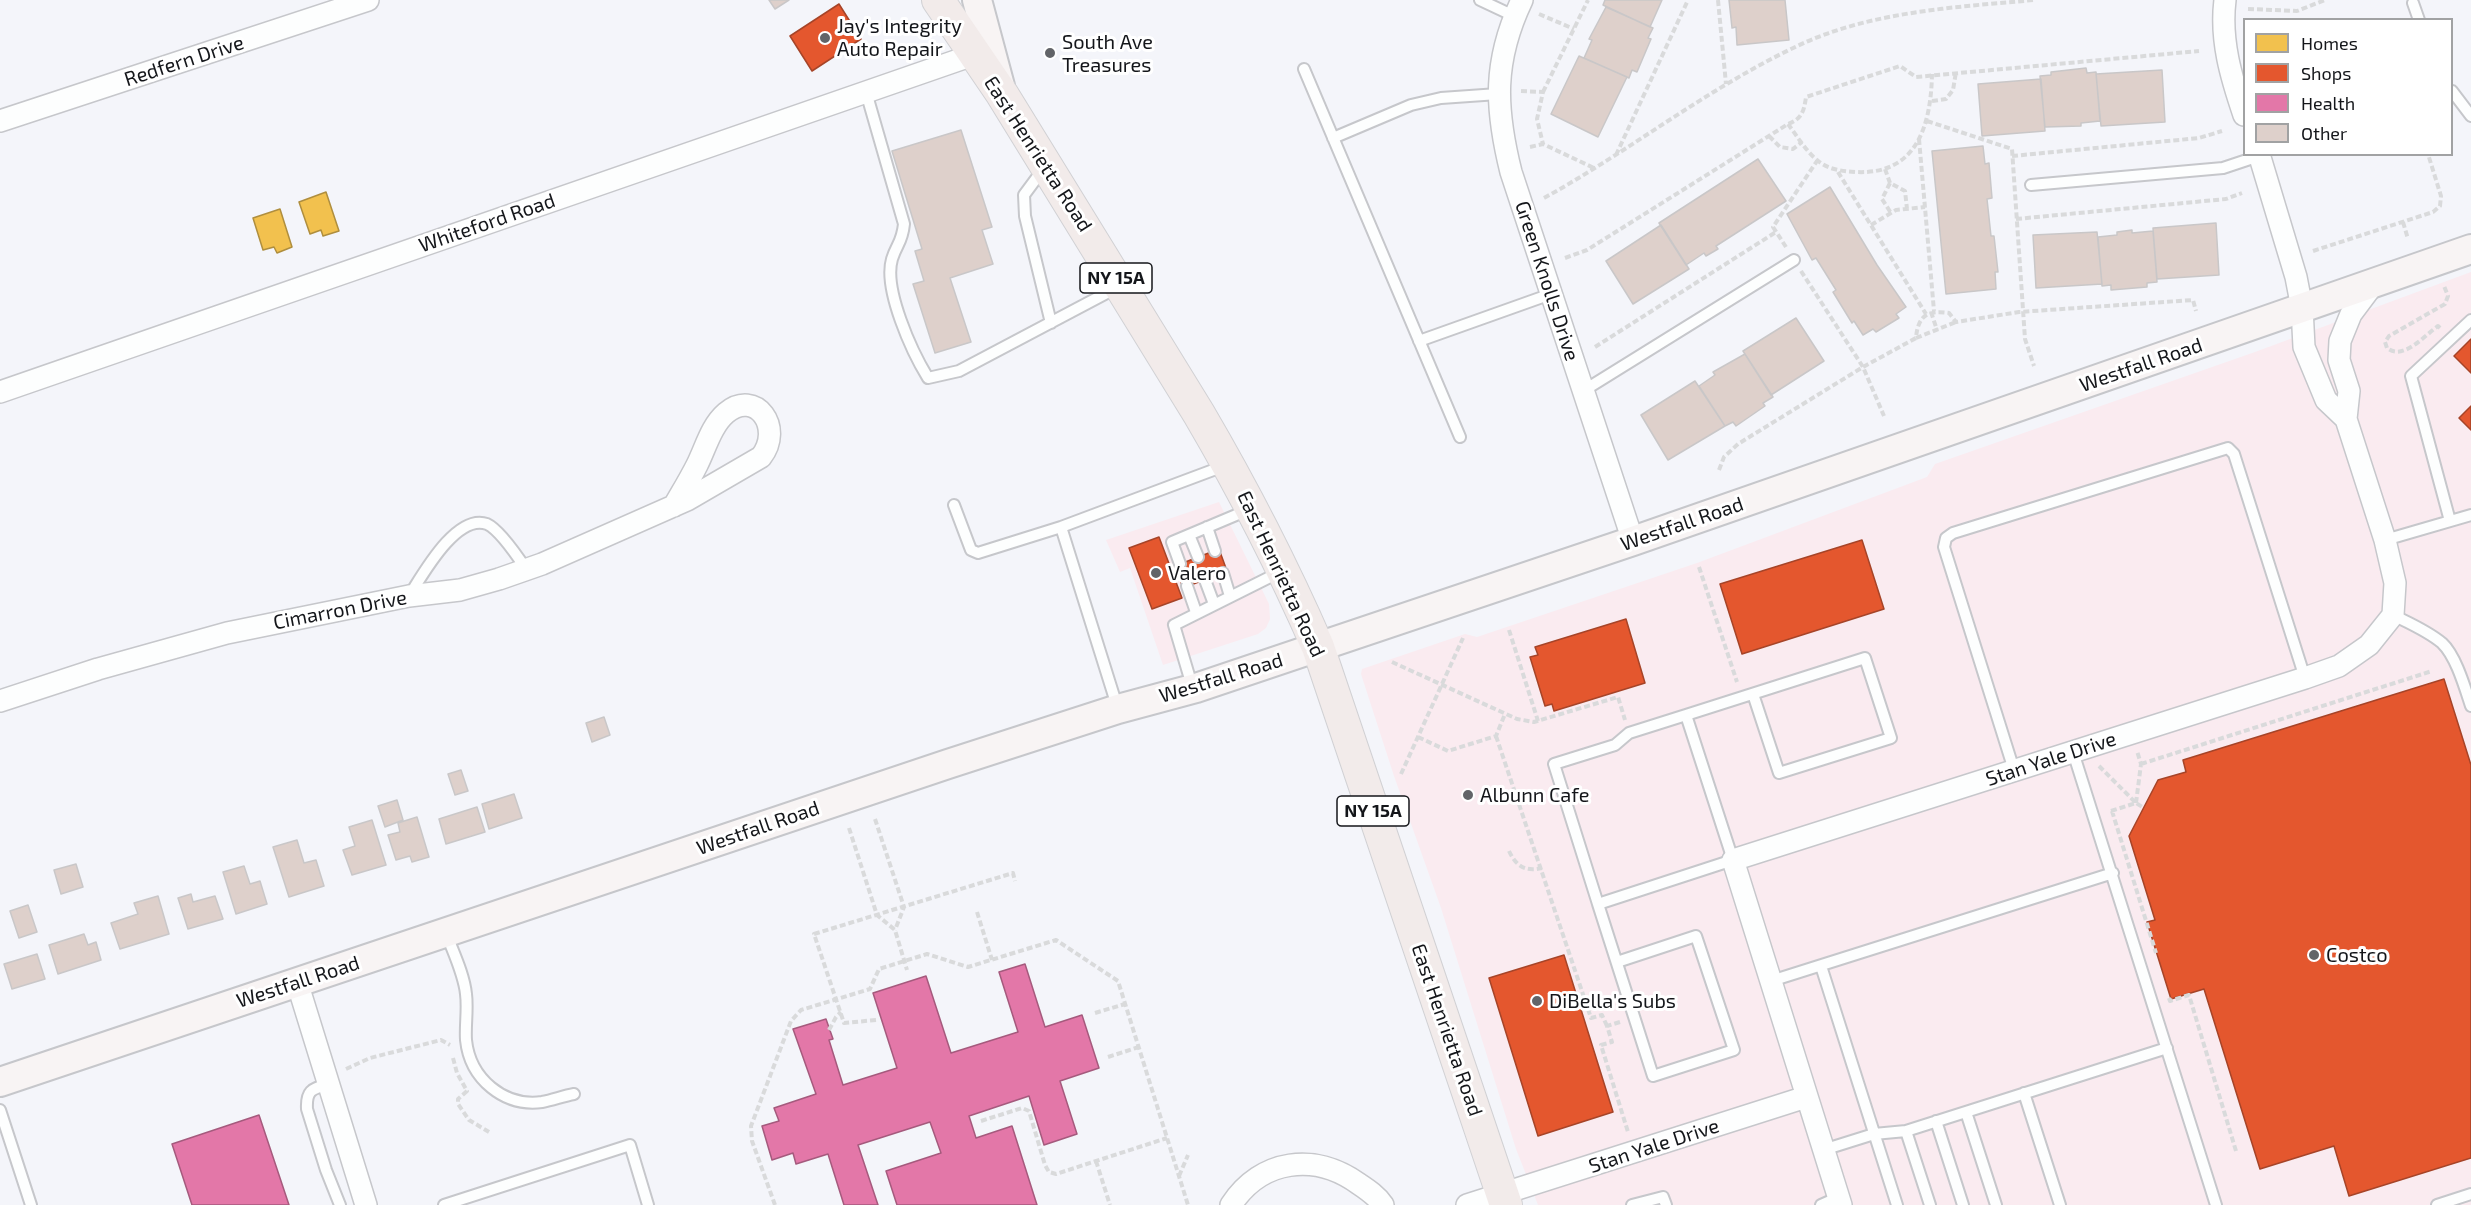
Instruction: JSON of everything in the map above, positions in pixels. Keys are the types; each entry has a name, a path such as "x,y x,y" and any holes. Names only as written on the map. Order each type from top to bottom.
{"main road":[{"name":"East Henrietta Road","path":"938,0 973,55 1002,94 1121,286 1228,464 1283,570 1318,647 1504,1199"}],"street":[{"name":"Redfern Drive","path":"0,121 368,0"},
{"path":"977,0 1002,94"},
{"path":"2225,0 2223,14 2227,59 2243,112"},
{"name":"Green Knolls Drive","path":"1524,10 1501,60 1498,94 1502,136 1511,172 1633,541"},
{"name":"Whiteford Road","path":"0,392 973,55"},
{"path":"2259,156 2296,277 2302,308 2304,347 2326,400 2346,419"},
{"name":"Westfall Road","path":"0,1082 948,764 1118,709 1193,689 1633,541 2471,249"},
{"path":"2376,282 2351,314 2340,341 2339,360 2349,391 2346,419 2385,540 2395,583 2393,615"},
{"name":"Cimarron Drive","path":"0,701 98,669 216,636 409,596 460,590 526,569 674,506 761,457 769,447 770,435 764,414 744,405 734,407 725,414 710,434 697,465 674,506"},
{"name":"Stan Yale Drive","path":"1733,860 2338,666 2369,645 2393,615"},
{"path":"1733,860 1823,1150 1834,1202"},
{"path":"297,982 328,1084 351,1199"},
{"name":"Stan Yale Drive","path":"1467,1205 1504,1199 1806,1097"},
{"path":"1231,1205 1242,1189 1261,1175 1285,1164 1317,1165 1347,1175 1379,1198 1383,1205"}],"lane":[{"path":"1480,0 1524,10"},
{"path":"2413,3 2419,18"},
{"path":"1304,69 1460,437"},
{"path":"866,92 904,224 903,239 892,259 892,292 912,351 928,378 959,371 1121,286"},
{"path":"1333,138 1411,105 1441,98 1498,94"},
{"path":"2453,94 2471,116"},
{"path":"2031,185 2223,168 2256,156"},
{"path":"1047,166 1024,195 1025,216 1051,323"},
{"path":"1583,391 1794,260"},
{"path":"1419,341 1551,294"},
{"path":"2450,521 2411,376 2471,320"},
{"path":"2014,770 1944,547 1946,538 1953,533 2173,463 2218,449 2228,448 2234,454 2305,678"},
{"path":"954,505 971,550 978,553 1061,527 1228,464"},
{"path":"1180,564 1172,542 1251,508"},
{"path":"2385,540 2471,515"},
{"path":"409,596 443,546 457,532 469,525 487,524 496,531 526,569"},
{"path":"1061,527 1118,709"},
{"path":"1207,527 1215,551"},
{"path":"1189,535 1198,557"},
{"path":"1193,689 1173,625 1283,570"},
{"path":"1223,573 1230,596"},
{"path":"1205,580 1214,604"},
{"path":"1187,586 1196,612"},
{"path":"2393,615 2418,627 2443,644 2462,678 2471,706"},
{"path":"1617,962 1696,936 1734,1050 1653,1076 1554,764 1615,745 1629,733 1865,658 1892,738 1779,773 1753,694"},
{"path":"1598,904 1733,860 1686,715"},
{"path":"2073,752 2216,1205"},
{"path":"1771,981 2113,873"},
{"path":"446,933 466,992 466,1042 472,1063 480,1078 501,1096 521,1102 542,1102 574,1094"},
{"path":"1821,966 1897,1205"},
{"path":"1823,1150 1874,1134 1906,1131 2167,1048"},
{"path":"2024,1093 2060,1205"},
{"path":"0,1110 31,1205"},
{"path":"1966,1112 1996,1205"},
{"path":"1936,1121 1963,1205"},
{"path":"1906,1131 1930,1205"},
{"path":"444,1205 630,1145 648,1205"},
{"path":"2437,1205 2471,1194"},
{"path":"1632,1205 1663,1197 1666,1205"}],"path":[{"path":"1543,144 1537,119 1543,92 1588,0"},
{"path":"1616,155 1688,0"},
{"path":"1718,0 1726,84"},
{"path":"1544,198 1595,169 1726,84 1808,41 1849,28 1934,8 2034,0"},
{"path":"2248,9 2297,11 2325,0"},
{"path":"1524,10 1574,28"},
{"path":"1565,258 1587,250 1788,124 1797,121 1804,111 1806,97 1900,66 1916,77 2199,51"},
{"path":"1932,101 1946,99 1953,90 1956,72"},
{"path":"1788,124 1817,161 1838,171 1872,173 1885,169 1902,160 1915,147 1919,139 1932,101 1932,74"},
{"path":"1521,91 1543,92"},
{"path":"1927,121 2012,150 2022,312 2025,339 2034,366"},
{"path":"2012,156 2199,138 2222,131"},
{"path":"1769,136 1780,147 1793,148 1802,142"},
{"path":"1916,338 1917,328 1930,313 1919,139"},
{"path":"1530,147 1543,144 1595,169"},
{"path":"2313,251 2433,212 2440,207 2441,196 2429,156"},
{"path":"1817,161 1773,227 1863,367 1884,416"},
{"path":"1885,169 1890,183 1905,191 1907,209"},
{"path":"1838,171 1930,313 1937,330"},
{"path":"1890,183 1882,199 1891,213"},
{"path":"2016,219 2226,199 2242,193"},
{"path":"1871,225 1896,210 1925,207"},
{"path":"2403,222 2408,239"},
{"path":"1595,347 1776,232"},
{"path":"2444,286 2448,296 2445,304 2389,336 2385,342 2386,348 2392,353 2400,353 2438,326 2452,338"},
{"path":"1719,470 1724,458 1738,444 1863,367 1916,338 1956,322 2022,312 2193,300 2196,311"},
{"path":"1930,313 1949,313 1956,322"},
{"path":"1699,567 1738,682 1727,685"},
{"path":"1509,630 1538,721"},
{"path":"1401,774 1463,638"},
{"path":"1392,662 1443,683 1517,719 1538,721 1618,697 1625,719 1635,714"},
{"path":"2141,764 2432,671"},
{"path":"1505,714 1496,736 1591,1018 1602,1015 1607,1026 1612,1042 1601,1045 1629,1133"},
{"path":"2131,733 2141,764 2136,803"},
{"path":"1418,737 1448,751 1496,736"},
{"path":"2099,766 2136,803 2144,808"},
{"path":"2094,816 2136,803"},
{"path":"2112,811 2156,956"},
{"path":"875,819 904,907 895,930"},
{"path":"849,828 877,915 895,930 907,970"},
{"path":"1509,851 1514,861 1521,867 1531,871 1542,868"},
{"path":"876,1020 844,1023 814,934 1013,873 1015,881"},
{"path":"977,912 992,960"},
{"path":"775,1205 753,1141 751,1126 791,1021 801,1010 870,989 879,969 927,954 968,967 1056,940 1118,981 1188,1204 1182,1205"},
{"path":"2167,989 2170,1000 2189,995 2236,1150"},
{"path":"1095,1013 1125,1004"},
{"path":"829,1030 841,1012"},
{"path":"1607,1026 1635,1018"},
{"path":"346,1069 370,1058 441,1040 449,1043 453,1063 467,1091 458,1099 458,1104 469,1120 489,1132"},
{"path":"1108,1058 1139,1047"},
{"path":"981,1121 1022,1108 1029,1111 1049,1172 1056,1174 1167,1138"},
{"path":"1179,1176 1188,1155"},
{"path":"1096,1161 1110,1205"}],"shaded area":[{"path":"2471,272 2471,1205 1538,1205 1516,1149 1441,908 1361,674 1362,669 1465,634 1477,637 1697,563 1927,477 1935,464 2255,352"},
{"path":"1219,502 1269,604 1270,619 1266,628 1258,634 1163,665 1130,568 1120,572 1106,540"}],"building: Homes":[{"path":"326,192 339,231 323,236 321,230 310,234 299,202"},
{"path":"280,209 292,247 277,253 274,247 263,250 253,218"}],"building: Shops":[{"name":"Jay's Integrity Auto Repair","path":"839,4 861,39 812,71 790,36"},
{"path":"2471,339 2471,373 2454,356"},
{"path":"2471,406 2471,430 2459,418"},
{"name":"Valero","path":"1159,537 1182,598 1152,609 1129,548"},
{"path":"1862,540 1884,609 1742,654 1720,584"},
{"path":"1219,549 1227,571 1183,588 1175,566"},
{"path":"1626,619 1645,683 1554,711 1552,704 1545,706 1530,657 1538,655 1535,647"},
{"name":"Costco","path":"2444,679 2471,765 2471,1158 2349,1196 2334,1146 2260,1169 2204,989 2171,999 2147,922 2155,920 2129,836 2158,780 2186,772 2183,760"},
{"path":"1564,955 1613,1112 1538,1136 1489,978"}],"building: Health":[{"path":"1025,964 1045,1027 1082,1015 1099,1068 1060,1081 1077,1134 1044,1145 1029,1096 969,1116 976,1138 1012,1126 1037,1205 897,1205 886,1171 941,1153 930,1122 858,1145 878,1205 844,1205 828,1154 796,1164 793,1153 772,1160 762,1126 779,1121 774,1108 816,1094 793,1029 826,1019 833,1039 829,1040 843,1085 897,1068 873,993 926,976 951,1053 1018,1032 999,972"},
{"path":"259,1115 289,1205 192,1205 172,1144"}],"building: Other":[{"path":"769,0 789,0 775,9"},
{"path":"1605,0 1662,0 1650,27 1603,5"},
{"path":"1729,0 1785,0 1789,40 1737,45 1736,27 1732,28"},
{"path":"1606,7 1653,28 1648,38 1651,39 1637,72 1632,70 1629,78 1584,58 1592,40 1589,39"},
{"path":"1579,56 1627,77 1598,137 1551,114"},
{"path":"2086,68 2087,73 2096,72 2100,121 2081,123 2081,126 2045,127 2040,76 2051,75 2051,72"},
{"path":"2162,70 2165,122 2101,126 2096,74"},
{"path":"2041,79 2045,131 1982,136 1978,84"},
{"path":"961,130 992,227 982,230 993,264 950,278 971,342 935,353 913,284 924,281 915,251 922,249 892,151"},
{"path":"1983,146 1985,164 1989,163 1992,198 1987,199 1998,272 1995,272 1996,289 1946,294 1932,151"},
{"path":"1758,159 1786,201 1716,246 1718,249 1706,256 1704,253 1686,265 1659,223"},
{"path":"1830,187 1877,265 1906,307 1896,314 1899,318 1876,332 1873,329 1863,335 1854,321 1852,323 1833,292 1836,290 1816,258 1812,260 1787,214"},
{"path":"2216,223 2219,275 2157,279 2153,228"},
{"path":"1661,225 1689,269 1633,304 1606,261"},
{"path":"2132,230 2132,233 2153,231 2157,282 2147,283 2147,287 2111,290 2111,285 2102,286 2098,237 2117,235 2117,232"},
{"path":"2097,232 2102,284 2036,288 2033,235"},
{"path":"1796,318 1824,361 1771,395 1743,351"},
{"path":"1745,354 1773,397 1763,403 1765,406 1736,426 1733,422 1725,426 1699,386 1715,375 1713,372"},
{"path":"1695,381 1725,426 1668,460 1641,415"},
{"path":"604,717 610,735 592,742 586,723"},
{"path":"461,770 468,791 455,795 448,774"},
{"path":"514,794 522,818 489,829 482,804"},
{"path":"397,800 403,820 385,827 378,806"},
{"path":"477,807 485,832 446,844 439,819"},
{"path":"417,817 429,857 412,862 410,856 396,860 388,835 400,832 398,823"},
{"path":"372,820 386,865 352,875 343,850 355,846 349,827"},
{"path":"297,840 304,863 316,860 324,886 289,897 273,847"},
{"path":"76,864 83,887 61,894 54,870"},
{"path":"244,866 250,884 260,881 267,904 236,914 223,872"},
{"path":"191,894 193,902 215,896 223,919 188,929 178,898"},
{"path":"158,896 169,934 120,949 111,923 138,914 134,903"},
{"path":"28,905 37,932 19,938 10,911"},
{"path":"84,934 88,945 96,942 101,960 58,974 49,945"},
{"path":"37,954 45,979 12,989 4,964"}],"place":[{"name":"Jay's Integrity Auto Repair","path":"825,38"},
{"name":"South Ave Treasures","path":"1050,53"},
{"name":"Valero","path":"1156,573"},
{"name":"Albunn Cafe","path":"1468,795"},
{"name":"Costco","path":"2314,955"},
{"name":"DiBella's Subs","path":"1537,1001"}]}
